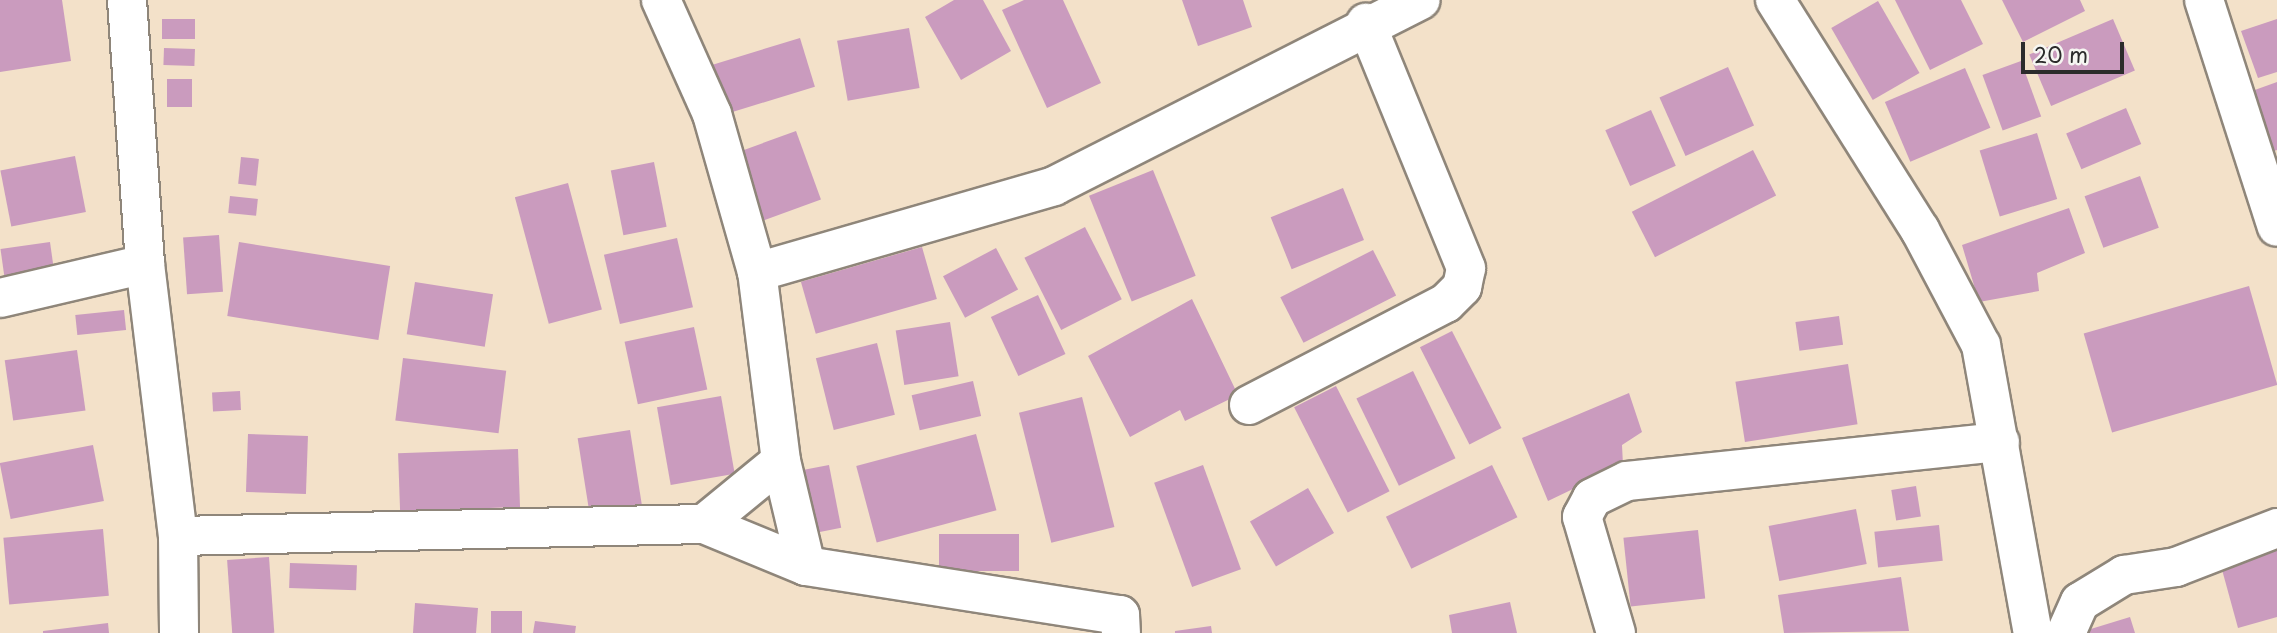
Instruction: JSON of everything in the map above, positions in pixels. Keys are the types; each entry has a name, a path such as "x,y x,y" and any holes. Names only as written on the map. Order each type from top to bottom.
{"street":[{"path":"127,0 145,264 178,536 178,633"},
{"path":"662,0 712,114 757,272 781,461 806,566"},
{"path":"757,272 1054,186 1367,23 1420,0"},
{"path":"1775,0 1920,230 1981,345 2034,633"},
{"path":"2204,0 2277,226"},
{"path":"1249,405 1446,303 1462,286 1466,268 1367,23"},
{"path":"0,298 145,264"},
{"path":"1616,633 1582,517 1592,498 1627,481 2000,442"},
{"path":"704,524 781,461"},
{"path":"178,536 704,524 806,566 1120,615 1121,633"},
{"path":"2066,633 2080,602 2124,575 2176,567 2277,527"}],"building":[{"path":"0,0 62,0 71,61 0,72"},
{"path":"954,0 983,0 1011,51 961,80 925,17"},
{"path":"1024,0 1063,0 1101,83 1047,108 1002,10"},
{"path":"1182,0 1243,0 1252,27 1198,46"},
{"path":"1895,0 1961,0 1983,44 1930,70"},
{"path":"2002,0 2080,0 2085,11 2023,42"},
{"path":"1878,1 1920,73 1873,100 1831,28"},
{"path":"162,19 195,19 195,39 162,39"},
{"path":"2113,19 2135,71 2051,106 2029,55"},
{"path":"2277,19 2277,72 2258,78 2241,31"},
{"path":"909,28 920,88 848,101 837,41"},
{"path":"800,38 815,87 720,116 705,67"},
{"path":"164,48 195,49 194,66 163,65"},
{"path":"2021,61 2041,116 2003,130 1982,75"},
{"path":"1728,67 1754,125 1686,156 1659,98"},
{"path":"1965,68 1990,128 1910,162 1885,102"},
{"path":"167,79 192,79 192,107 167,107"},
{"path":"2277,82 2277,150 2274,151 2252,91"},
{"path":"2126,108 2141,144 2081,169 2066,133"},
{"path":"1651,110 1676,166 1630,186 1605,130"},
{"path":"796,131 821,200 763,221 738,152"},
{"path":"2037,133 2057,199 2000,217 1980,151"},
{"path":"1753,150 1776,195 1655,257 1632,212"},
{"path":"75,156 86,212 11,226 0,171"},
{"path":"241,157 259,159 256,186 238,184"},
{"path":"654,162 667,227 623,235 611,170"},
{"path":"1153,170 1196,276 1132,302 1089,196"},
{"path":"2140,176 2159,228 2103,248 2085,196"},
{"path":"568,183 602,310 549,324 515,197"},
{"path":"1343,188 1364,240 1292,269 1271,217"},
{"path":"230,196 258,199 256,216 228,213"},
{"path":"2069,208 2085,253 2037,273 2039,291 1979,302 1962,245"},
{"path":"1085,227 1122,299 1061,330 1024,258"},
{"path":"219,235 223,292 187,294 183,238"},
{"path":"677,238 693,307 620,324 604,255"},
{"path":"50,242 55,278 5,285 0,249"},
{"path":"239,242 390,266 378,340 227,316"},
{"path":"922,247 937,299 816,334 801,282"},
{"path":"996,248 1018,289 965,318 943,276"},
{"path":"1373,250 1396,295 1303,343 1280,297"},
{"path":"415,282 493,294 485,347 407,334"},
{"path":"2249,286 2277,385 2112,432 2084,333"},
{"path":"1038,295 1065,354 1018,376 991,317"},
{"path":"1192,299 1238,395 1185,421 1180,410 1130,437 1088,356"},
{"path":"124,310 126,330 77,335 75,315"},
{"path":"1839,316 1843,345 1799,351 1795,322"},
{"path":"950,322 959,376 904,385 896,331"},
{"path":"694,327 707,390 638,404 625,342"},
{"path":"1452,331 1501,428 1469,444 1420,347"},
{"path":"877,343 895,415 834,430 816,358"},
{"path":"77,350 85,410 13,421 5,360"},
{"path":"403,358 506,371 499,433 395,421"},
{"path":"1848,364 1858,424 1745,442 1735,382"},
{"path":"1413,371 1456,458 1399,486 1356,399"},
{"path":"973,381 981,416 920,430 912,395"},
{"path":"1336,386 1390,491 1348,512 1294,407"},
{"path":"240,391 241,410 213,411 212,392"},
{"path":"1629,393 1642,432 1622,445 1623,465 1548,501 1522,438"},
{"path":"721,396 735,474 671,485 657,407"},
{"path":"1082,397 1114,527 1051,543 1019,413"},
{"path":"630,430 642,507 590,515 578,438"},
{"path":"248,434 308,436 306,494 246,492"},
{"path":"976,434 996,510 877,542 856,466"},
{"path":"93,445 104,501 11,519 0,463"},
{"path":"518,449 520,507 400,511 398,453"},
{"path":"829,465 841,528 806,535 794,472"},
{"path":"1203,465 1241,569 1192,587 1154,483"},
{"path":"1492,465 1517,517 1411,569 1386,517"},
{"path":"1916,486 1921,517 1896,521 1891,490"},
{"path":"1308,488 1334,533 1276,567 1250,522"},
{"path":"1856,509 1867,564 1779,581 1769,526"},
{"path":"1939,525 1943,561 1878,568 1874,532"},
{"path":"103,529 109,596 9,604 3,538"},
{"path":"1698,530 1705,599 1631,606 1623,538"},
{"path":"939,534 1019,534 1019,571 939,571"},
{"path":"2277,549 2277,617 2238,628 2221,566"},
{"path":"269,557 274,633 232,633 227,560"},
{"path":"290,563 357,565 356,590 289,588"},
{"path":"1901,577 1909,631 1784,633 1778,595"},
{"path":"1510,602 1517,633 1452,633 1449,615"},
{"path":"415,603 478,608 476,633 413,633"},
{"path":"491,611 522,611 522,633 491,633"},
{"path":"2130,617 2135,633 2081,633 2081,632"},
{"path":"535,621 576,626 575,633 533,633"},
{"path":"108,623 109,633 43,633 43,631"},
{"path":"1211,626 1212,633 1175,633 1175,631"}]}
